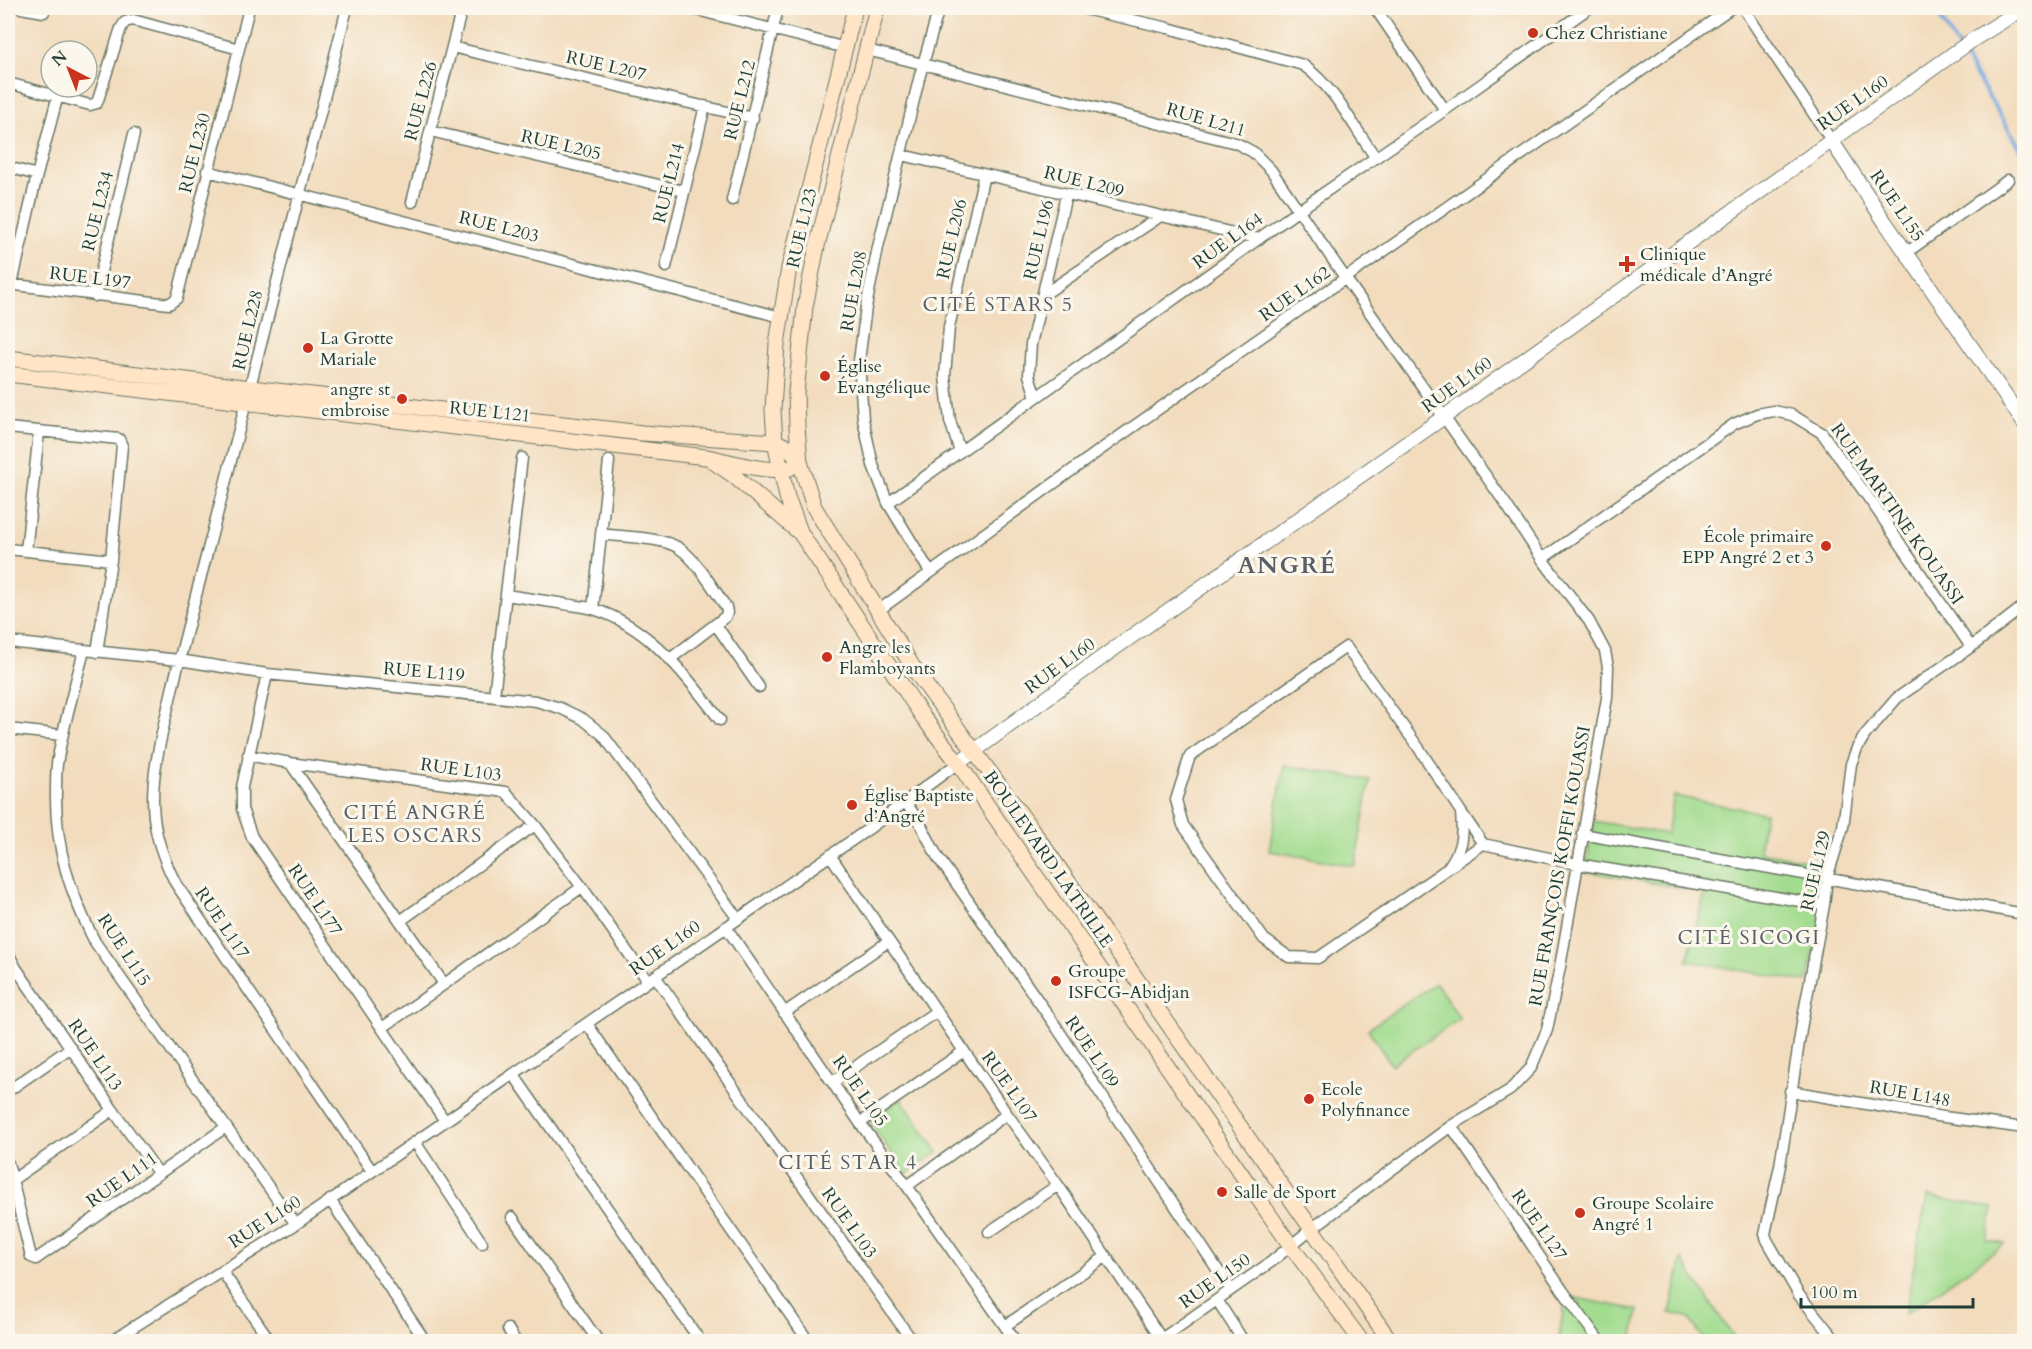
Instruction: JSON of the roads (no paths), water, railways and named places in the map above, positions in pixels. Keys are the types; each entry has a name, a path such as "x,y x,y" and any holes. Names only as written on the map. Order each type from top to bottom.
{"main road":[{"name":"RUE L123","path":"775,442 774,376 789,268 855,8"},
{"name":"RUE L123","path":"800,462 796,392 805,307 817,246 877,8"},
{"path":"8,358 249,396 775,442 788,447 800,462"},
{"name":"RUE L121","path":"8,374 249,396 706,457 768,470 780,470 800,462"},
{"name":"BOULEVARD LATRILLE","path":"775,442 787,497 801,534 923,717 958,763 1291,1246 1362,1341"},
{"path":"706,457 733,475 801,534"},
{"name":"BOULEVARD LATRILLE","path":"800,462 814,507 916,672 1030,827 1391,1341"}],"street":[{"path":"21,8 44,13"},
{"name":"RUE L230","path":"169,304 177,298 249,8"},
{"name":"RUE L228","path":"179,660 249,396 347,8"},
{"name":"RUE L226","path":"412,202 462,8"},
{"path":"689,8 846,48"},
{"name":"RUE L212","path":"732,200 778,8"},
{"name":"RUE L208","path":"930,572 888,503 873,465 863,419 859,362 866,307 878,247 939,8"},
{"path":"1080,8 1167,28 1303,65 1317,75 1330,91 1376,158"},
{"path":"1375,8 1445,110"},
{"name":"RUE L164","path":"888,503 1299,210 1589,8"},
{"name":"RUE L162","path":"879,610 1100,450 1731,8"},
{"name":"RUE L155","path":"1743,8 1906,253 2025,423"},
{"name":"RUE L160","path":"110,1341 296,1224 906,803 1114,648 1444,417 1974,39 2023,11"},
{"path":"99,97 121,28 125,22 133,20 238,49"},
{"name":"RUE L207","path":"452,47 753,118"},
{"name":"RUE L211","path":"867,51 1236,143 1253,152 1271,170 1444,417"},
{"path":"8,83 39,90"},
{"path":"10,284 57,99"},
{"path":"71,99 90,105 97,103 98,99"},
{"name":"RUE L214","path":"666,267 705,106"},
{"name":"RUE L205","path":"430,131 684,191"},
{"name":"RUE L234","path":"95,296 134,134"},
{"name":"RUE L209","path":"902,155 1258,239"},
{"path":"8,167 37,175"},
{"name":"RUE L203","path":"207,171 781,317"},
{"name":"RUE L206","path":"960,452 950,421 945,376 946,357 949,327 984,175"},
{"path":"1906,253 2008,180"},
{"name":"RUE L196","path":"1036,397 1029,375 1031,344 1066,195"},
{"path":"1043,296 1159,217"},
{"name":"RUE L197","path":"10,284 169,304"},
{"name":"RUE MARTINE KOUASSI","path":"1542,559 1734,424 1757,414 1774,411 1792,415 1822,433 1971,647"},
{"name":"RUE FRANÇOIS KOFFI KOUASSI","path":"1291,1246 1451,1126 1510,1090 1531,1068 1547,1029 1560,967 1607,698 1608,667 1605,651 1589,621 1542,559 1444,417"},
{"path":"8,428 119,439 122,446 111,560 97,652"},
{"path":"26,551 39,432"},
{"path":"494,696 522,458"},
{"path":"593,609 609,461"},
{"path":"601,534 658,541 680,548 692,560 726,607 725,617 670,660"},
{"path":"8,549 111,560"},
{"path":"506,595 593,609 620,621 647,639 670,660 693,684 720,720"},
{"name":"RUE L129","path":"1837,1341 1799,1295 1766,1238 1827,879 1843,826 1851,765 1865,735 1897,698 2025,606"},
{"path":"716,625 759,687"},
{"name":"RUE L119","path":"8,642 179,660 267,674 536,701 560,708 583,719 603,735 738,919"},
{"path":"1483,844 1318,958 1289,957 1264,939 1223,884 1183,825 1176,800 1190,756 1346,647 1418,747 1483,844 1577,864 1824,905"},
{"name":"RUE L115","path":"84,651 56,767 56,825 62,859 80,911 95,942 296,1224"},
{"name":"RUE L117","path":"179,660 158,751 154,781 155,836 163,860 176,884 372,1171"},
{"name":"RUE L177","path":"267,674 242,787 242,809 252,837 445,1121"},
{"path":"8,729 62,735"},
{"name":"RUE L103","path":"248,755 290,764 506,792 535,825 652,979 913,1341"},
{"path":"290,764 444,984"},
{"name":"RUE L109","path":"906,803 920,822 954,880 1063,1038 1231,1290"},
{"path":"1447,868 1457,855 1461,843 1463,830 1461,813"},
{"path":"400,921 535,825"},
{"path":"1582,834 2025,914"},
{"name":"RUE L107","path":"830,855 1058,1185 1159,1340"},
{"path":"381,1028 582,887"},
{"name":"RUE L105","path":"726,927 860,1123 1016,1341"},
{"path":"784,1013 889,941"},
{"name":"RUE L113","path":"8,953 70,1048 159,1174"},
{"path":"833,1082 937,1011"},
{"path":"588,1024 809,1341"},
{"path":"8,1092 70,1048"},
{"path":"860,1123 964,1051"},
{"path":"513,1074 701,1341"},
{"name":"RUE L148","path":"1790,1091 1937,1116 2025,1128"},
{"path":"8,1163 11,1181 113,1110"},
{"path":"907,1186 1007,1113"},
{"name":"RUE L127","path":"1451,1126 1563,1291 1600,1341"},
{"name":"RUE L111","path":"11,1181 31,1257 36,1259 226,1127"},
{"path":"415,1142 482,1243"},
{"path":"989,1232 1058,1185"},
{"path":"330,1200 426,1341"},
{"path":"512,1217 599,1341"},
{"name":"RUE L150","path":"1159,1340 1291,1246"},
{"path":"1005,1326 1105,1257"},
{"path":"222,1271 271,1341"},
{"path":"1217,1300 1244,1341"},
{"path":"508,1329 516,1341"}],"waterway":[{"path":"1934,8 2024,154"}],"place":[{"name":"Chez Christiane","path":"1533,33"},
{"name":"Clinique médicale d’Angré","path":"1627,264"},
{"name":"La Grotte Mariale","path":"308,348"},
{"name":"Église Évangélique","path":"825,376"},
{"name":"angre st embroise","path":"402,399"},
{"name":"École primaire EPP Angré 2 et 3","path":"1826,546"},
{"name":"Angre les Flamboyants","path":"827,657"},
{"name":"Église Baptiste d’Angré","path":"852,805"},
{"name":"Groupe ISFCG-Abidjan","path":"1056,981"},
{"name":"Ecole Polyfinance","path":"1309,1099"},
{"name":"Salle de Sport","path":"1222,1192"},
{"name":"Groupe Scolaire Angré 1","path":"1580,1213"}],"district":[{"name":"CITÉ STARS 5","path":"998,304"},
{"name":"ANGRÉ","path":"1287,565"},
{"name":"CITÉ ANGRÉ LES OSCARS","path":"415,824"},
{"name":"CITÉ SICOGI","path":"1749,937"},
{"name":"CITÉ STAR 4","path":"848,1162"}]}
